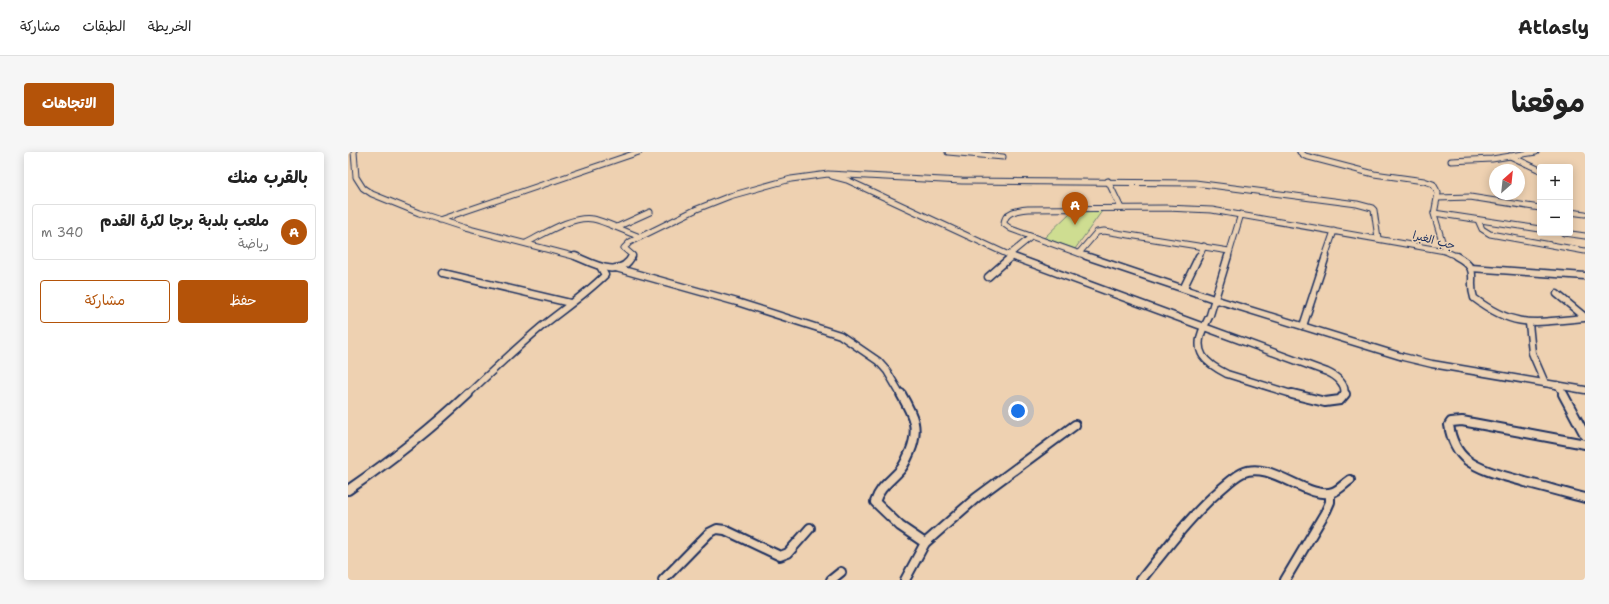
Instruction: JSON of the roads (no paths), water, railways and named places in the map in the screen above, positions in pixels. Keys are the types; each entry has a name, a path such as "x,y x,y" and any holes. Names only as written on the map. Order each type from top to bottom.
{"street":[{"path":"354,152 354,177 363,188 372,194 439,220 571,254 601,268 616,268 737,302 840,335 869,354 887,371 910,410 915,424 915,440 902,468 878,492 875,502 900,526 925,543"},
{"path":"439,220 639,152"},
{"path":"948,152 1003,157"},
{"path":"1300,152 1305,156 1352,170 1430,182 1437,188 1438,198 1434,213 1445,251"},
{"path":"1451,161 1510,156 1536,152"},
{"path":"1510,156 1537,169"},
{"path":"822,174 847,180 1010,256 1204,326 1330,373 1343,385 1345,390 1343,397 1340,400 1331,402 1300,397 1227,374 1217,370 1204,359 1199,346 1199,338 1204,326 1210,314 1241,214"},
{"path":"616,268 632,258 632,255 625,250 624,247 640,237 710,204 746,191 791,179 822,174 855,174 962,181 1108,181 1205,183 1367,206 1374,210 1378,238"},
{"path":"847,180 855,174"},
{"path":"1108,181 1121,208"},
{"path":"1438,198 1470,197 1537,208"},
{"name":"جب الغبرا","path":"1031,237 1006,226 1003,221 1005,217 1016,210 1029,209 1196,208 1241,214 1445,251 1463,260 1471,268"},
{"path":"617,227 650,212"},
{"path":"1573,212 1585,214"},
{"path":"1434,213 1537,229"},
{"path":"526,243 554,229 586,218 617,227 640,237"},
{"path":"1478,220 1482,229 1490,234 1585,251"},
{"path":"1080,253 1097,232 1102,231 1229,251"},
{"path":"1304,326 1311,298 1334,231"},
{"path":"1573,234 1585,236"},
{"path":"988,276 1031,237 1214,299 1418,361 1585,390"},
{"path":"1184,288 1204,246"},
{"path":"348,490 383,466 437,423 521,344 570,303 593,287 605,274 601,268"},
{"path":"1585,276 1471,268 1473,278 1471,286 1474,298 1497,315 1529,323 1585,318"},
{"path":"443,273 570,303"},
{"path":"1557,294 1585,318"},
{"path":"1529,323 1532,353 1545,383"},
{"path":"1558,385 1585,435"},
{"path":"1585,444 1462,421 1450,422 1449,425 1449,430 1462,456 1476,466 1585,498"},
{"path":"905,580 925,543 976,498 1075,425"},
{"path":"1141,580 1189,520 1209,500 1242,472 1248,470 1261,470 1308,489 1330,493 1350,480"},
{"path":"1285,580 1326,511 1330,493"},
{"path":"663,580 709,534 717,529 725,530 780,556 788,553 810,528"},
{"path":"831,580 841,572"}],"place":[{"name":"ملعب بلدبة برجا لكرة القدم","path":"1075,225"}]}
